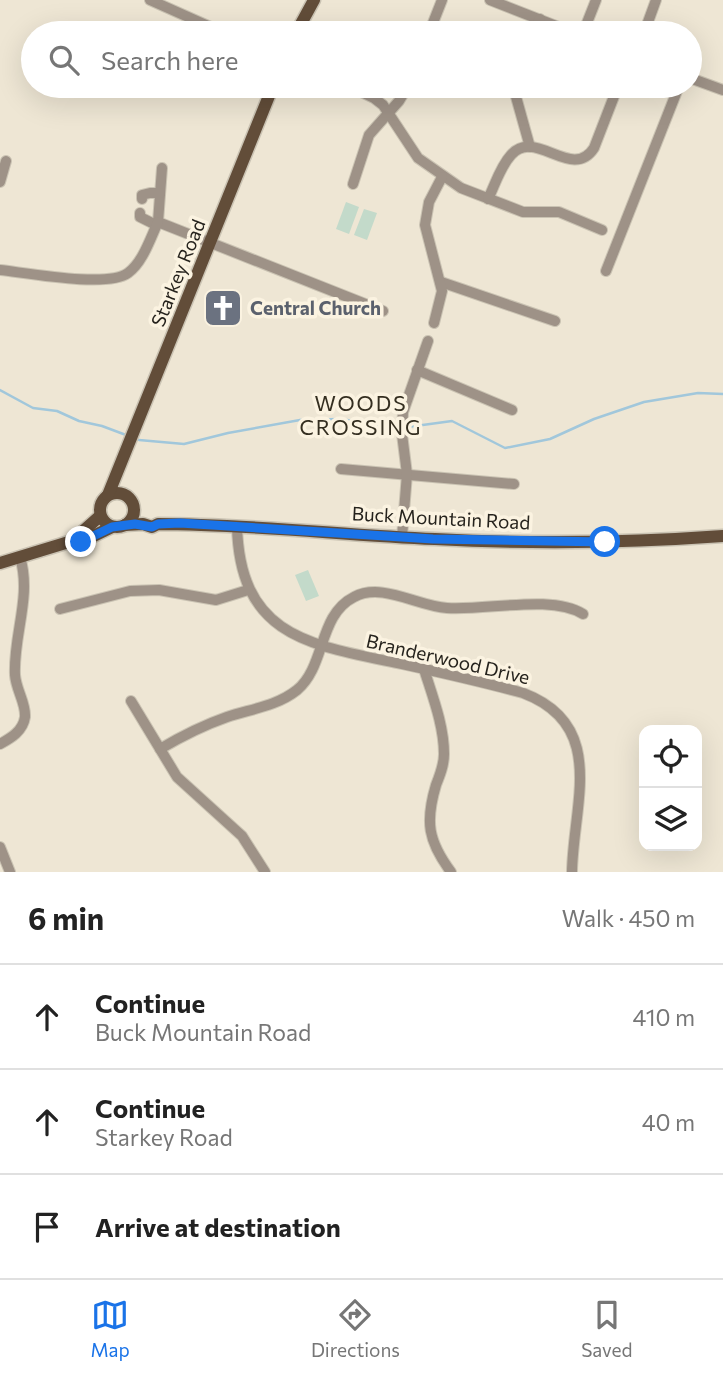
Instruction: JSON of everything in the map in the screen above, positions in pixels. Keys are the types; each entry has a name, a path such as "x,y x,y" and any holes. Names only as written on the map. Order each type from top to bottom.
{"main road":[{"path":"303,21 314,0"},
{"name":"Starkey Road","path":"108,495 268,98"},
{"path":"117,473 125,495 134,507 158,524"},
{"path":"119,526 103,521 100,504 108,495 125,495"},
{"path":"0,562 72,541 81,542 132,518 134,507"},
{"path":"72,541 100,516"},
{"name":"Buck Mountain Road","path":"119,526 237,526 521,542 723,536"}],"street":[{"path":"150,0 197,21"},
{"path":"434,21 442,0"},
{"path":"588,21 596,0"},
{"path":"648,21 656,0"},
{"path":"493,1 545,21"},
{"path":"702,82 723,90"},
{"path":"375,98 389,113 418,158 442,177 461,188 523,212 559,212 602,230"},
{"path":"353,184 369,135 400,98"},
{"path":"516,98 530,147"},
{"path":"488,199 511,155 521,148 530,147 568,160 587,157 594,148 613,98"},
{"path":"606,271 674,98"},
{"path":"0,182 6,161"},
{"path":"0,270 109,280 127,274 140,259 157,224 162,168"},
{"path":"434,323 441,302 441,282 425,225 429,202 442,177"},
{"path":"142,199 142,195 160,193"},
{"path":"140,213 140,217 157,224 210,242 383,311"},
{"path":"441,282 555,321"},
{"path":"402,537 407,474 402,434 403,412 428,341"},
{"path":"417,370 512,410"},
{"path":"341,468 514,484"},
{"name":"Branderwood Drive","path":"237,526 239,561 248,590 256,603 277,624 302,639 322,645 535,697 548,705 567,724 577,747 581,770 572,872"},
{"path":"0,744 15,735 24,720 25,711 15,675 25,589 20,557"},
{"path":"60,609 130,591 159,590 216,600 248,590"},
{"path":"160,749 209,724 263,707 290,695 307,680 330,622 342,605 349,598 367,592 386,593 426,606 446,608 559,605 583,614"},
{"path":"424,669 444,746 442,766 430,807 430,829 436,849 451,872"},
{"path":"131,701 177,777 242,836 265,872"},
{"path":"0,847 10,872"}],"green space":[{"path":"346,202 359,207 349,234 336,229"},
{"path":"364,209 377,213 367,240 354,235"},
{"path":"308,570 319,596 306,601 295,575"}],"waterway":[{"path":"0,390 33,408 57,411 79,421 126,435"},
{"path":"408,427 452,421 505,448 550,439 594,419 644,402 698,393 723,394"},
{"path":"139,440 184,444 300,420 341,419 395,428"}],"place":[{"name":"Central Church","path":"223,308"}],"district":[{"name":"WOODS CROSSING","path":"361,416"}],"route":[{"path":"81,542 112,527 143,524 152,527 158,524 180,523 433,539 605,542"}]}
